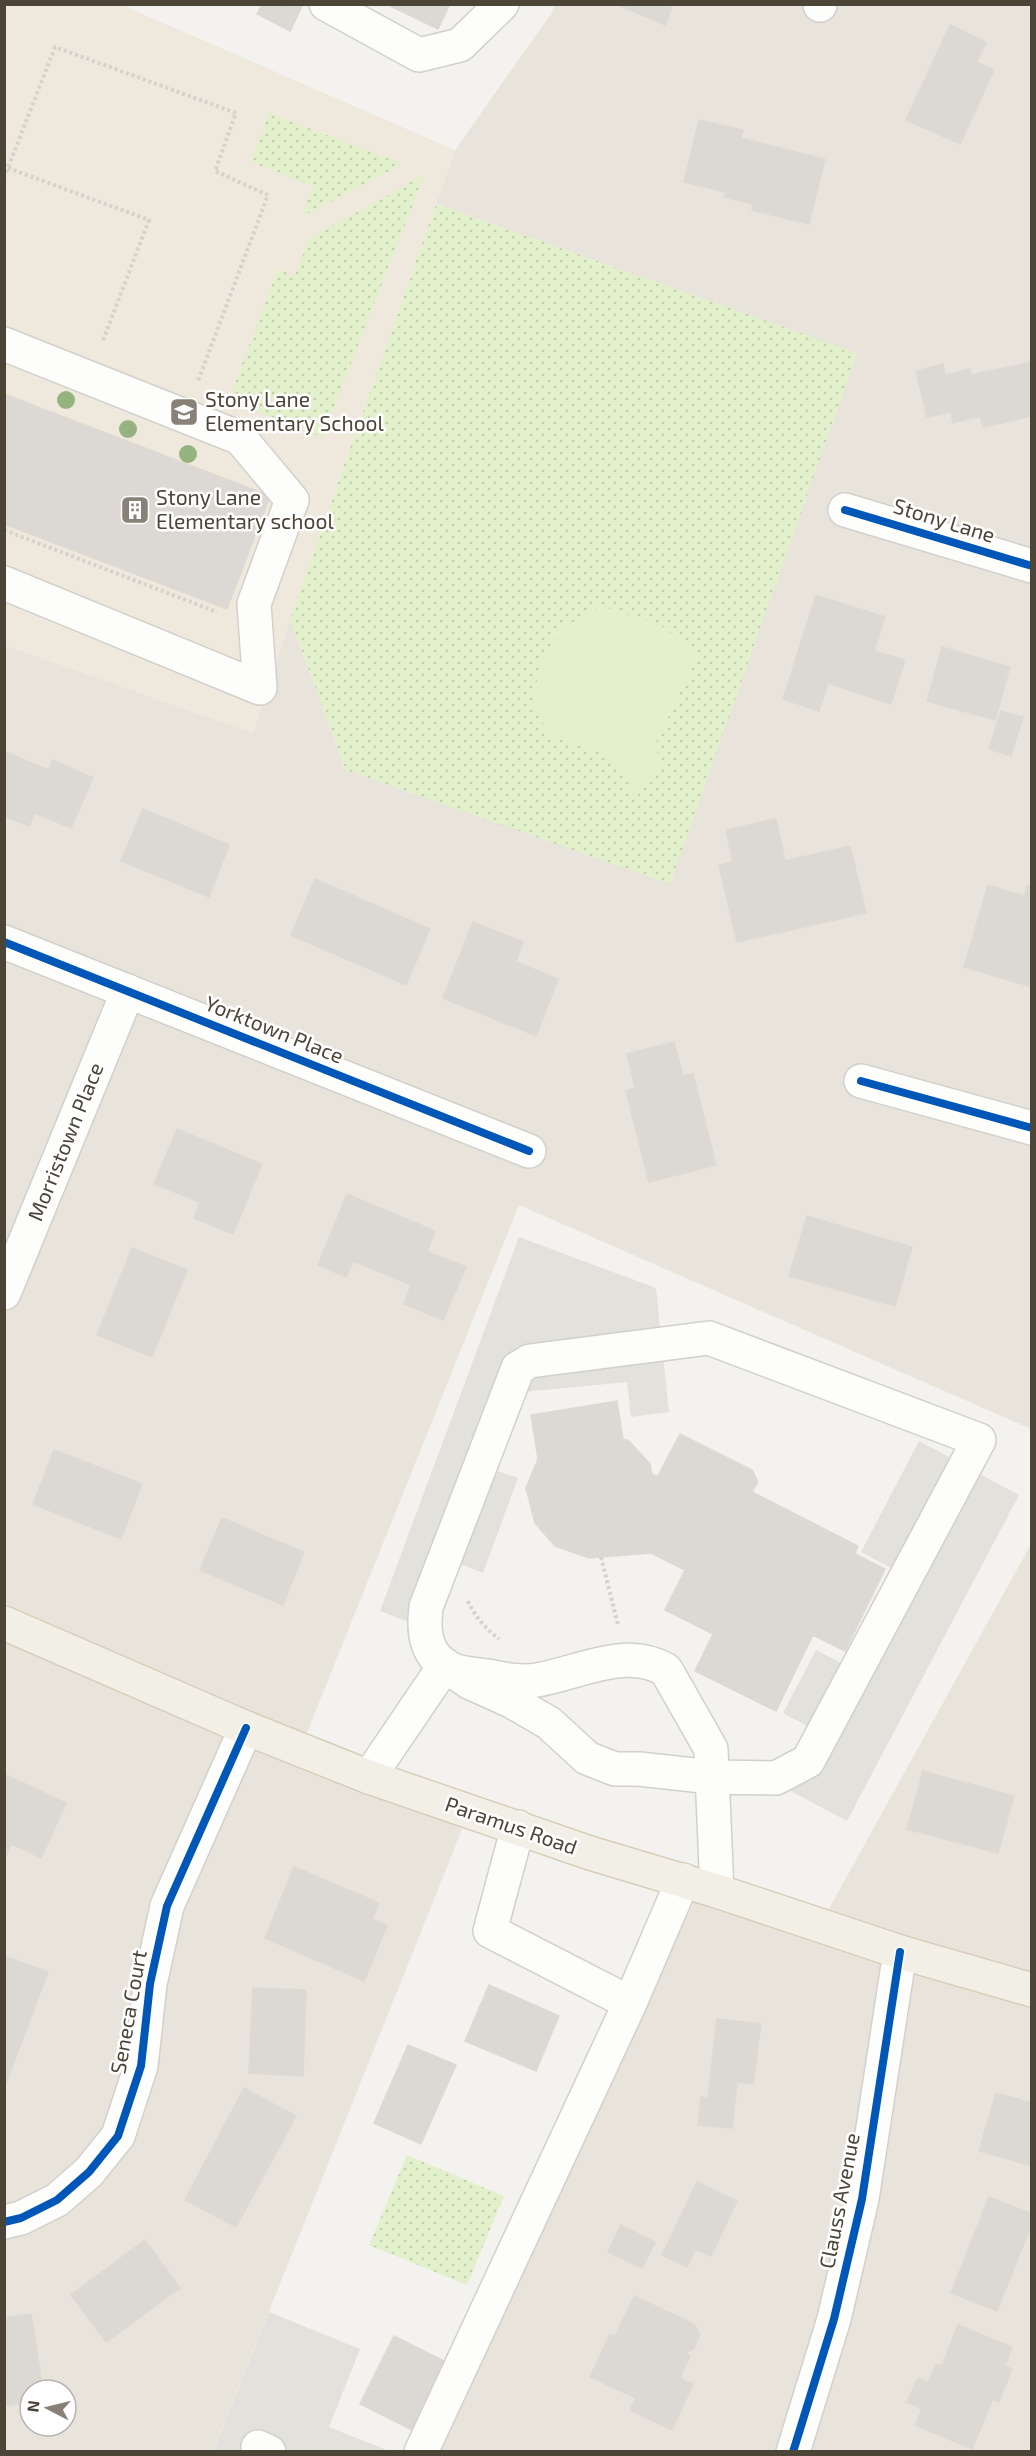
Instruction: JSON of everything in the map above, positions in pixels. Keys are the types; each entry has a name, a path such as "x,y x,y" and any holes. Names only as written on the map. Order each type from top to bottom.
{"main road":[{"name":"Paramus Road","path":"4,1623 246,1728 369,1777 590,1852 683,1880 900,1952 1032,1990"}],"street":[{"path":"326,4 419,55 460,45 502,4"},
{"path":"4,345 186,414 240,438 292,500 254,604 260,688 4,583"},
{"name":"Stony Lane","path":"845,510 1032,566"},
{"name":"Yorktown Place","path":"4,942 529,1151"},
{"name":"Morristown Place","path":"4,1293 128,991"},
{"path":"861,1081 1032,1128"},
{"path":"709,1338 979,1440 808,1761 776,1778 712,1790 649,1770 615,1769 587,1758 570,1745 549,1723 511,1701 469,1682 449,1668 435,1656 426,1643 423,1628 426,1607 518,1368 530,1361 709,1338"},
{"path":"449,1668 507,1679 536,1680 596,1665 640,1659 655,1663 666,1670 711,1749 717,1891"},
{"path":"369,1777 449,1668"},
{"name":"Seneca Court","path":"4,2222 21,2218 57,2200 89,2172 118,2136 141,2066 150,1984 167,1905 246,1728"},
{"path":"518,1827 490,1931 630,2003"},
{"path":"422,2451 630,2003 683,1880"},
{"name":"Clauss Avenue","path":"793,2451 834,2319 862,2199 900,1952"}],"path":[{"path":"4,178 55,47 236,113 215,171 268,195 186,414"},
{"path":"8,168 149,220 100,349"},
{"path":"4,530 218,612"},
{"path":"601,1557 620,1635"}],"shaded area":[{"name":"Stony Lane Elementary School","path":"5,5 122,5 455,150 290,619 253,733 5,645"},
{"path":"555,5 1031,5 1031,1429 519,1205 300,1750 469,1812 213,2451 5,2452 5,645 253,733 290,619 346,770 857,354 436,204 455,150 551,14"},
{"path":"519,1237 656,1288 669,1412 631,1417 627,1382 523,1392 495,1470 518,1478 483,1573 458,1563 432,1631 380,1611"},
{"path":"919,1441 1019,1495 847,1821 781,1786 811,1728 783,1713 816,1650 845,1665 895,1570 861,1552"},
{"path":"1031,1544 1031,2451 440,2452 701,1886 820,1925"},
{"path":"269,2312 360,2349 329,2427 389,2451 213,2452"}],"green space":[{"path":"269,113 403,164 301,217 313,186 251,162"},
{"path":"425,174 322,437 228,401 278,269 295,276 309,239"},
{"path":"436,204 857,353 670,884 346,770 290,619"},
{"path":"601,606 662,626 697,657 654,747 665,766 635,798 622,768 610,755 548,736 533,700 540,665 559,630"},
{"path":"407,2155 504,2196 467,2285 369,2245"}],"building":[{"path":"262,4 274,4 297,17 290,31 257,14"},
{"path":"274,4 303,4 297,17"},
{"path":"386,4 450,4 438,29"},
{"path":"616,4 673,4 665,25"},
{"path":"950,25 986,42 977,62 994,70 960,144 906,120"},
{"path":"699,120 743,130 741,138 825,159 809,224 752,210 753,204 724,197 725,192 684,182"},
{"path":"1032,362 1032,416 983,427 980,416 953,423 951,412 927,417 916,371 943,364 945,375 970,369 971,375"},
{"name":"Stony Lane Elementary school","path":"4,394 270,496 227,609 4,524"},
{"path":"816,595 885,617 874,651 905,660 891,704 828,683 819,711 783,699"},
{"path":"942,647 1010,667 995,720 927,701"},
{"path":"1001,711 1023,717 1011,756 989,749"},
{"path":"4,751 48,770 53,760 93,778 71,828 35,813 29,826 4,816"},
{"path":"143,809 229,845 209,897 121,861"},
{"path":"776,819 785,861 850,846 866,913 737,942 719,865 733,862 726,830"},
{"path":"315,879 430,929 406,985 291,935"},
{"path":"988,885 1024,896 1027,885 1032,886 1032,987 964,967"},
{"path":"473,922 523,942 516,962 558,979 536,1036 443,998"},
{"path":"674,1042 683,1076 693,1074 716,1165 649,1182 626,1091 635,1088 627,1054"},
{"path":"177,1129 262,1164 233,1234 194,1218 200,1202 154,1184"},
{"path":"347,1194 435,1231 427,1252 466,1267 443,1320 404,1304 411,1285 353,1261 346,1277 318,1265"},
{"path":"807,1216 912,1247 895,1306 789,1276"},
{"path":"132,1248 187,1270 152,1357 97,1335"},
{"path":"617,1401 623,1439 629,1441 650,1464 652,1475 658,1476 680,1434 752,1470 758,1482 752,1492 858,1546 855,1554 885,1569 845,1651 813,1635 776,1711 695,1671 713,1634 665,1610 685,1570 651,1553 589,1558 555,1546 535,1523 526,1488 538,1459 531,1415"},
{"path":"54,1450 142,1484 121,1539 33,1504"},
{"path":"222,1518 304,1552 283,1605 200,1570"},
{"path":"923,1771 1014,1796 998,1853 907,1829"},
{"path":"4,1774 66,1803 41,1858 12,1844 4,1860"},
{"path":"294,1867 379,1903 372,1919 387,1926 364,1981 265,1938"},
{"path":"4,1956 48,1972 4,2089"},
{"path":"489,1985 559,2016 536,2071 465,2041"},
{"path":"253,1988 306,1990 303,2076 249,2073"},
{"path":"717,2019 761,2024 753,2084 737,2082 732,2128 698,2125 701,2097 708,2098"},
{"path":"408,2045 456,2065 421,2144 374,2123"},
{"path":"244,2088 296,2116 236,2227 185,2200"},
{"path":"996,2093 1032,2103 1032,2166 979,2151"},
{"path":"697,2182 737,2201 711,2256 695,2249 687,2267 662,2255"},
{"path":"989,2197 1032,2214 1032,2223 997,2311 951,2293"},
{"path":"621,2225 655,2242 642,2268 608,2252"},
{"path":"145,2240 180,2288 106,2342 71,2295"},
{"path":"634,2296 694,2324 700,2335 693,2350 684,2353 690,2356 680,2378 693,2384 672,2430 630,2410 636,2398 590,2377 610,2334 615,2337"},
{"path":"31,2314 41,2378 18,2378 18,2403 4,2406 4,2318"},
{"path":"958,2325 1012,2347 1005,2366 1012,2369 999,2402 993,2399 972,2449 915,2425 922,2409 907,2402 918,2378 928,2383 936,2364 942,2366"},
{"path":"394,2336 448,2363 414,2431 360,2404"}],"cycle path":[{"path":"845,510 1032,566"},
{"path":"4,942 529,1151"},
{"path":"861,1081 1032,1128"},
{"path":"4,2222 21,2218 57,2200 89,2172 118,2136 141,2066 150,1984 167,1906 246,1728"},
{"path":"793,2452 834,2319 862,2199 900,1952"}],"place":[{"name":"Stony Lane Elementary School","path":"184,412"},
{"name":"Stony Lane Elementary school","path":"135,510"}]}
